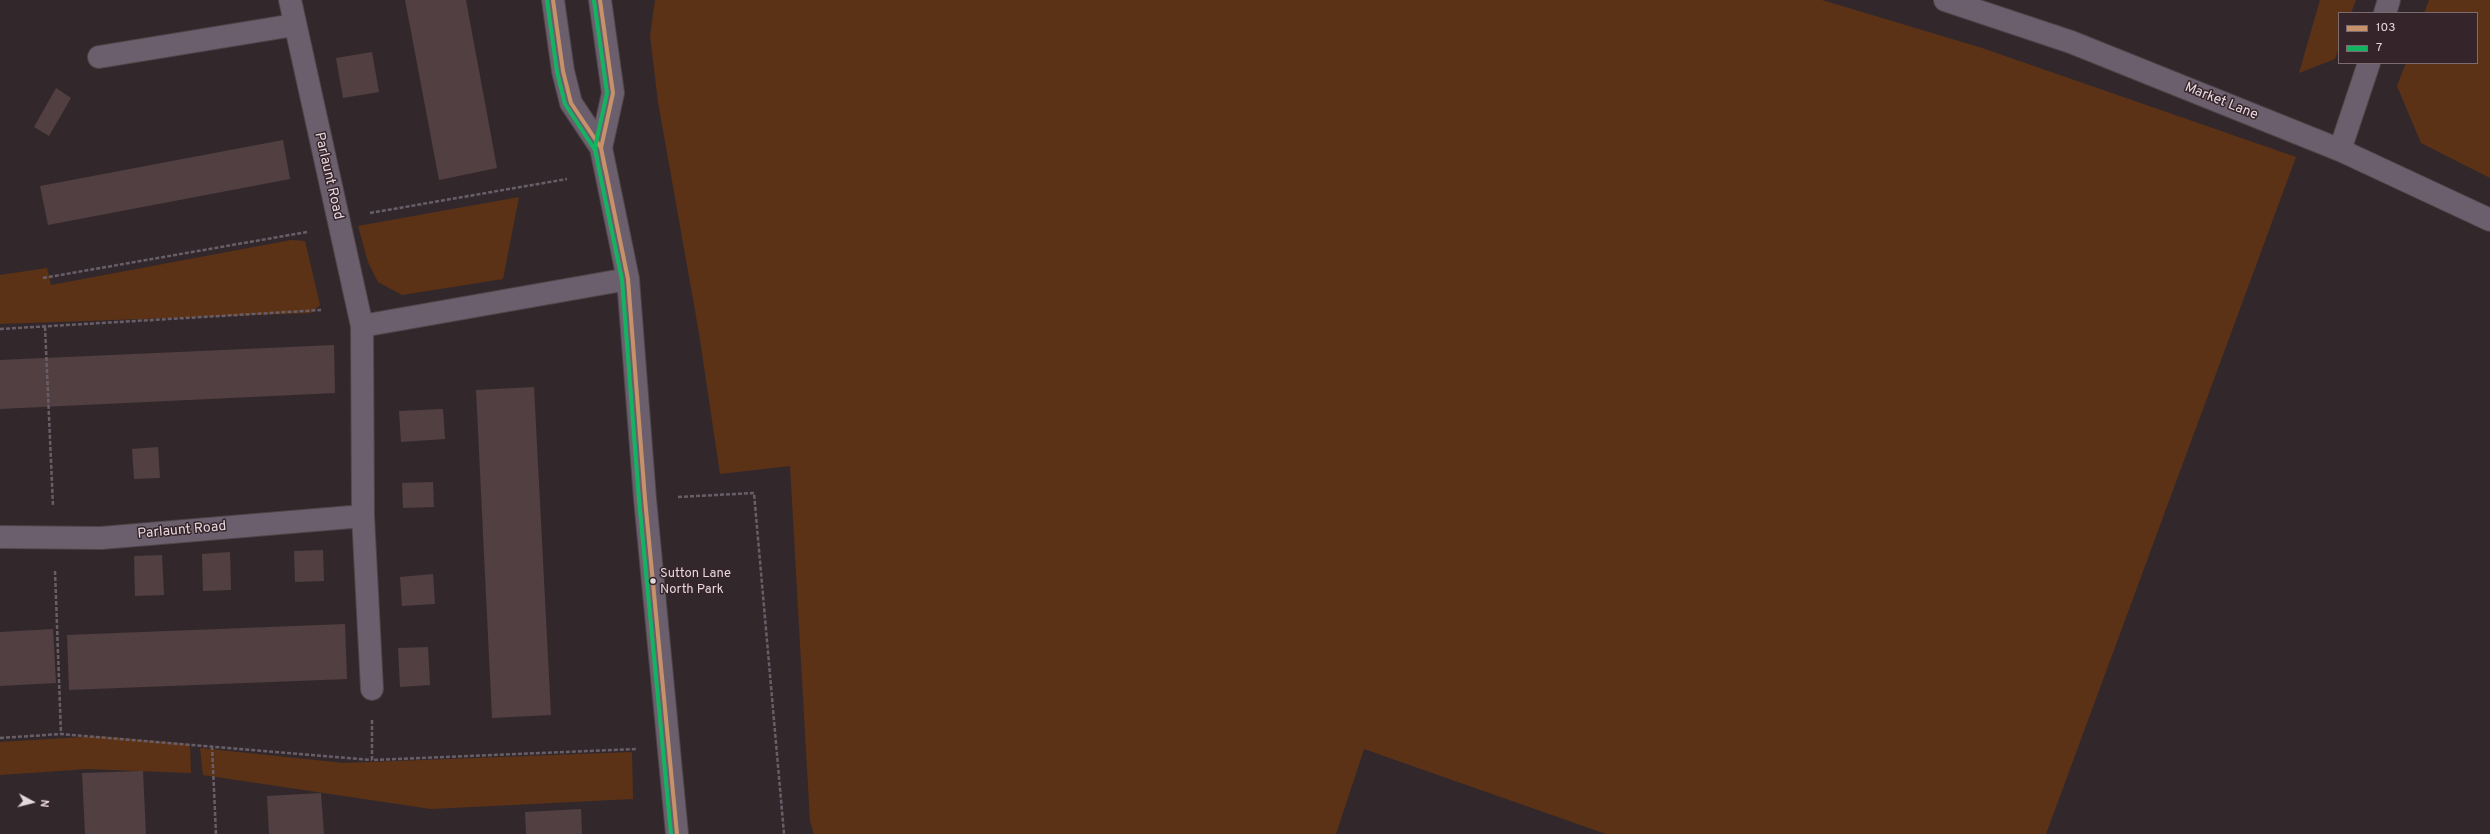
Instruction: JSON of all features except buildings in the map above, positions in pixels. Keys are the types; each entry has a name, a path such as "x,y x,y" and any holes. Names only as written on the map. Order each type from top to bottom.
{"street":[{"name":"Parlaunt Road","path":"290,0 294,25 362,326 363,516 372,689"},
{"path":"553,0 563,71 571,104 601,148 628,279 645,499 670,748 677,834"},
{"path":"600,0 613,93 601,148"},
{"name":"Market Lane","path":"1945,0 2070,42 2340,150 2490,220"},
{"path":"2385,12 2389,0"},
{"path":"99,57 294,25"},
{"path":"2340,150 2369,64"},
{"path":"362,326 628,279"},
{"name":"Parlaunt Road","path":"0,537 101,538 363,516"}],"path":[{"path":"338,218 567,179"},
{"path":"43,278 307,233 306,225"},
{"path":"0,329 321,310"},
{"path":"45,327 61,734"},
{"path":"645,499 754,492 784,834"},
{"path":"372,689 372,760"},
{"path":"0,738 61,734 372,760 670,748"},
{"path":"212,746 216,834"}],"shaded area":[{"path":"655,0 1822,0 1982,48 2296,157 2046,834 1606,834 1364,749 1336,834 814,834 810,821 790,466 720,474 699,333 658,102 650,36"},
{"path":"2320,0 2356,0 2351,12 2338,12 2338,50 2335,59 2299,73"},
{"path":"2429,0 2490,0 2490,178 2421,143 2397,86 2406,64 2478,64 2478,12 2424,12"},
{"path":"519,197 503,279 402,295 378,282 368,262 358,226"},
{"path":"291,240 305,241 320,305 311,313 0,324 0,275 47,268 51,285"},
{"path":"100,736 190,744 191,773 88,769 0,775 0,742"},
{"path":"200,748 344,763 632,752 633,799 431,809 203,775"}],"transit line":[{"name":"103","path":"553,0 563,71 571,103 601,148 628,279 645,499 677,834"},
{"name":"103","path":"600,0 613,93 601,148 605,169"},
{"name":"7","path":"547,1 557,72 565,104 595,150 622,280 639,500 671,834"},
{"name":"7","path":"594,1 607,93 595,147 599,170"}],"place":[{"name":"Sutton Lane North Park","path":"653,581"}]}
